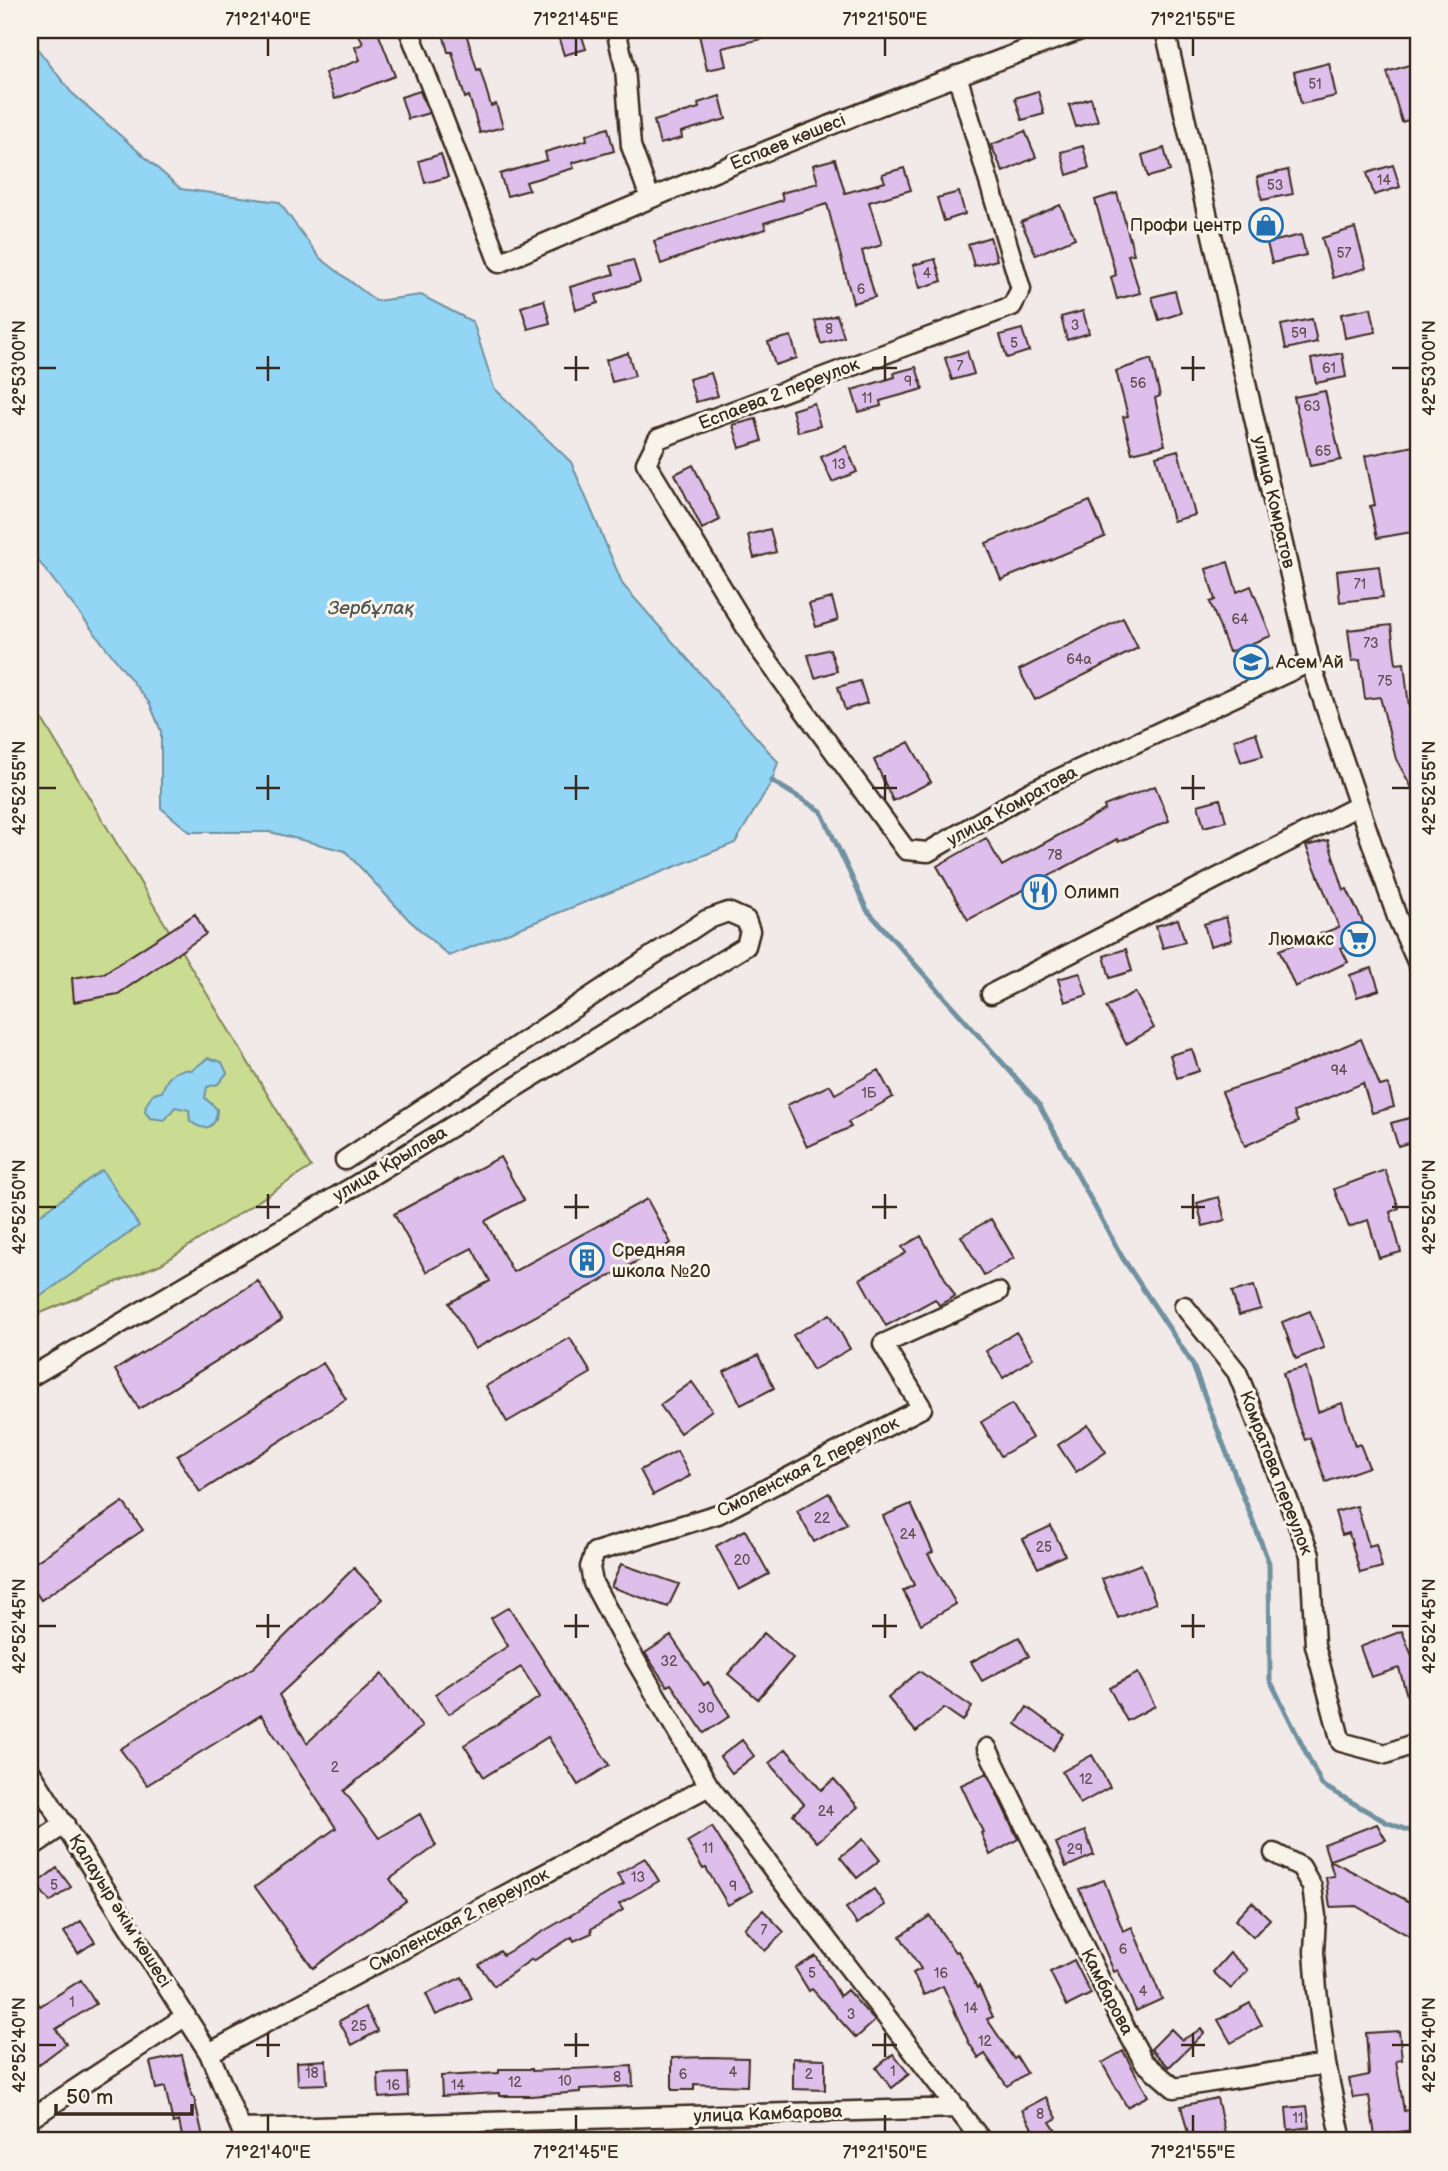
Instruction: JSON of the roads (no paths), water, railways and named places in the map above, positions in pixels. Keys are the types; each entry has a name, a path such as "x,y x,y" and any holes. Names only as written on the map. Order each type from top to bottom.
{"street":[{"name":"Еспаев көшесі","path":"409,30 499,263 650,198 957,75 1081,30"},
{"path":"616,30 625,68 631,146 650,198"},
{"name":"улица Комратов","path":"1165,30 1310,662 1397,918 1418,964"},
{"name":"Еспаева 2 переулок","path":"646,463 658,439 1012,306 1021,289 957,75"},
{"name":"улица Комратова","path":"646,463 758,647 906,850 928,852 1030,792 1310,662"},
{"path":"991,994 1358,806"},
{"name":"улица Крылова","path":"30,1377 368,1178 746,946 750,931 746,920 728,912 706,920 345,1160"},
{"name":"Смоленская 2 переулок","path":"982,2141 709,1786 622,1637 593,1583 590,1567 595,1552 718,1514 922,1409 883,1344 998,1292"},
{"name":"Комратова переулок","path":"1184,1306 1237,1372 1310,1555 1315,1645 1341,1742 1386,1754 1418,1742"},
{"name":"Камбарова","path":"987,1748 1110,2000 1144,2062 1174,2088 1326,2064"},
{"name":"Қалауыр әкім көшесі","path":"30,1771 209,2053 244,2135"},
{"name":"Смоленская 2 переулок","path":"209,2053 709,1786"},
{"path":"30,1848 65,1824"},
{"path":"1274,1853 1301,1867 1312,1887 1316,1916 1314,1952 1326,2064 1342,2141"},
{"path":"30,2119 186,2016"},
{"name":"улица Камбарова","path":"244,2135 958,2108"}],"water":[{"name":"Зербұлақ","path":"30,39 71,92 181,189 279,202 320,258 376,301 421,295 473,322 494,388 571,462 623,585 778,762 772,781 735,843 449,956 409,920 345,851 270,832 190,832 161,808 161,731 150,704 30,550"},
{"path":"208,1058 222,1062 227,1073 218,1084 207,1087 205,1098 217,1109 215,1121 209,1127 195,1125 190,1121 189,1110 175,1107 165,1120 150,1118 145,1112 146,1105 153,1094 162,1092 172,1074 181,1070 192,1070"},
{"path":"102,1170 139,1226 31,1303 30,1222"}],"waterway":[{"path":"772,781 821,811 867,910 1039,1104 1122,1257 1192,1363 1269,1563 1270,1680 1322,1785 1386,1822 1418,1834"}],"place":[{"name":"Профи центр","path":"1266,225"},
{"name":"Асем Ай","path":"1251,662"},
{"name":"Олимп","path":"1039,892"},
{"name":"Люмакс","path":"1358,939"},
{"name":"Средняя школа №20","path":"587,1260"}]}
